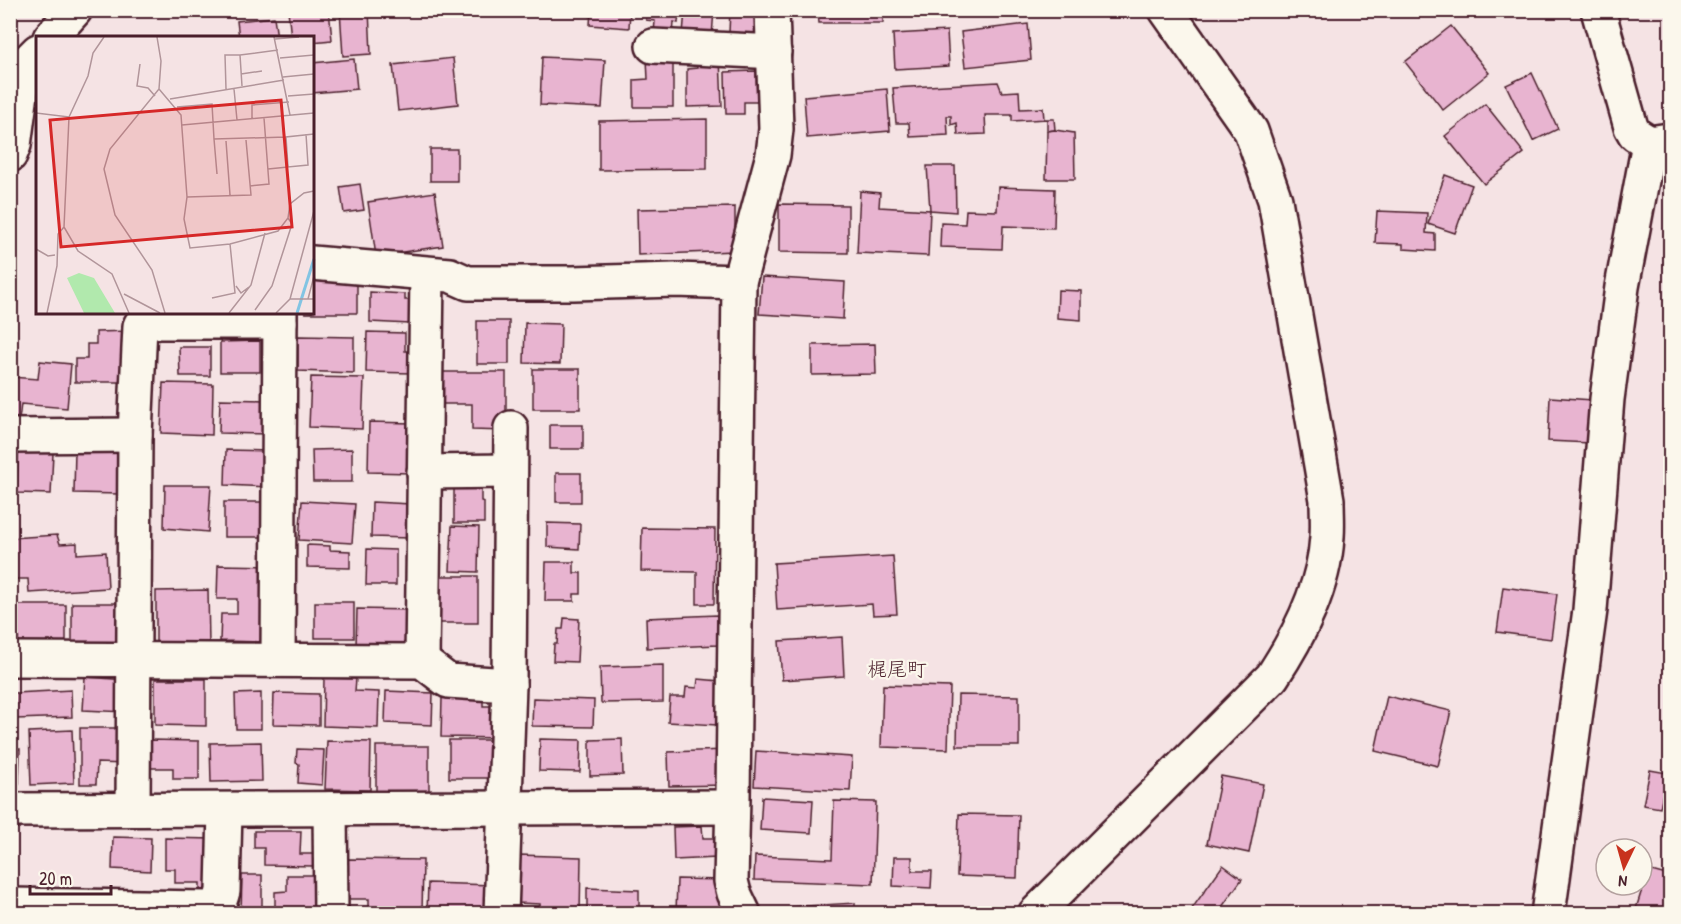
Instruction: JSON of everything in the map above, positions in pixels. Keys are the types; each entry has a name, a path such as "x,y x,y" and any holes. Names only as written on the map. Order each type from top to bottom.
{"street":[{"path":"52,36 75,10"},
{"path":"744,914 731,881 739,282 773,155 776,129 772,10"},
{"path":"1035,914 1272,678 1290,650 1302,625 1321,575 1327,539 1327,500 1275,200 1251,131 1166,10"},
{"path":"1548,914 1590,610 1608,388 1622,287 1660,141 1635,134 1631,127 1598,10"},
{"path":"653,46 774,52"},
{"path":"10,155 14,145 24,57"},
{"path":"314,263 450,275 468,283 675,280 739,282"},
{"path":"422,661 427,274"},
{"path":"133,809 135,435 141,324 280,317 278,660"},
{"path":"501,914 509,685 511,428"},
{"path":"10,436 135,435"},
{"path":"424,472 510,471"},
{"path":"10,659 422,661 448,681 509,685"},
{"path":"10,810 732,807"},
{"path":"330,809 332,914"},
{"path":"10,905 214,907 220,902 223,891 225,810"}],"building":[{"path":"288,10 329,10 332,40 314,42 314,36 291,36"},
{"path":"340,10 369,10 371,54 343,56"},
{"path":"591,10 630,10 629,28 590,25"},
{"path":"646,10 679,10 678,23 674,22 673,35 654,33 655,21 646,20"},
{"path":"685,10 714,10 712,36 683,34"},
{"path":"730,10 762,11 762,33 729,33"},
{"path":"818,10 883,10 883,23 819,23"},
{"path":"274,17 277,36 239,36 237,21"},
{"path":"1028,24 1031,60 965,67 961,32"},
{"path":"1451,26 1489,73 1443,110 1405,62"},
{"path":"947,31 949,66 895,69 893,34"},
{"path":"542,57 605,60 602,108 540,105"},
{"path":"453,58 458,104 398,111 393,65"},
{"path":"696,58 720,58 722,106 687,107 687,69 697,68"},
{"path":"354,59 357,89 314,93 314,63"},
{"path":"647,59 673,59 673,107 634,107 634,80 648,79"},
{"path":"756,71 757,102 744,102 744,114 726,114 725,72"},
{"path":"1532,73 1558,129 1533,141 1506,85"},
{"path":"998,82 1002,92 1019,91 1020,109 1043,108 1044,119 1047,119 1012,121 1012,115 985,115 986,134 958,135 957,123 951,125 951,116 947,116 948,135 910,137 909,123 896,123 893,88"},
{"path":"887,89 890,131 807,138 804,96"},
{"path":"1485,104 1524,153 1484,184 1445,136"},
{"path":"707,119 707,169 599,170 599,121"},
{"path":"1047,119 1054,119 1055,130 1047,131"},
{"path":"1047,131 1074,133 1075,179 1046,179"},
{"path":"430,149 457,149 457,181 430,181"},
{"path":"927,166 955,166 956,212 930,210"},
{"path":"1445,175 1472,185 1455,233 1428,224"},
{"path":"360,184 364,210 344,213 340,187"},
{"path":"998,187 1055,189 1054,228 1003,226 1002,249 940,247 941,223 965,224 966,210 997,211"},
{"path":"860,191 880,193 879,207 930,210 928,256 857,253"},
{"path":"435,192 443,246 376,256 368,202"},
{"path":"779,204 848,205 848,253 779,252"},
{"path":"735,207 735,251 638,255 637,209"},
{"path":"1377,211 1427,213 1426,233 1435,234 1435,251 1403,249 1403,244 1375,243"},
{"path":"314,277 357,277 357,313 314,313"},
{"path":"762,277 845,282 843,319 759,314"},
{"path":"1058,290 1081,291 1081,320 1057,318"},
{"path":"370,292 405,294 405,300 411,300 410,324 370,322"},
{"path":"477,321 509,321 509,364 477,364"},
{"path":"525,323 561,324 560,364 524,363"},
{"path":"131,331 131,382 75,382 75,359 87,359 87,344 96,344 96,332"},
{"path":"367,332 405,333 405,351 413,351 412,373 366,372"},
{"path":"298,336 354,337 354,373 298,371"},
{"path":"260,341 260,372 220,372 220,342"},
{"path":"875,344 876,374 812,375 812,345"},
{"path":"179,347 210,347 210,376 180,376"},
{"path":"40,361 71,364 67,408 21,404 19,420 10,420 10,377 38,379"},
{"path":"533,369 580,369 580,409 533,409"},
{"path":"440,372 506,372 506,431 472,430 472,404 439,404"},
{"path":"311,377 364,378 362,429 309,427"},
{"path":"163,383 213,384 212,435 161,433"},
{"path":"1550,397 1592,400 1590,443 1548,441"},
{"path":"220,399 268,400 266,434 219,433"},
{"path":"369,422 412,423 411,473 368,472"},
{"path":"550,425 583,425 583,449 550,449"},
{"path":"352,449 352,482 313,482 312,450"},
{"path":"75,450 120,451 120,494 74,493"},
{"path":"226,450 271,451 270,487 225,485"},
{"path":"18,453 53,453 51,494 17,493"},
{"path":"556,473 581,473 581,502 556,502"},
{"path":"454,482 481,483 484,523 454,523"},
{"path":"165,485 211,485 208,532 164,528"},
{"path":"302,501 355,504 352,543 299,540"},
{"path":"224,502 271,502 271,537 224,537"},
{"path":"372,502 411,504 410,538 371,537"},
{"path":"547,523 580,524 579,549 547,547"},
{"path":"452,526 479,527 478,572 450,571"},
{"path":"642,528 715,529 714,604 697,604 697,572 641,571"},
{"path":"57,535 60,544 77,543 77,554 106,552 108,588 29,593 28,579 13,579 11,538"},
{"path":"307,545 330,546 330,550 350,551 350,568 307,567"},
{"path":"367,549 396,550 396,585 366,585"},
{"path":"893,556 897,614 873,615 872,604 777,610 774,563"},
{"path":"546,562 574,562 574,573 581,573 581,594 574,594 574,601 545,601"},
{"path":"218,565 272,566 269,642 220,641 221,614 237,614 237,599 217,599"},
{"path":"441,576 478,576 478,623 440,623"},
{"path":"1503,587 1557,594 1551,639 1497,632"},
{"path":"208,590 209,646 156,647 156,591"},
{"path":"315,602 354,602 354,638 315,638"},
{"path":"72,603 128,603 128,643 72,643"},
{"path":"18,605 66,605 66,644 18,645"},
{"path":"357,609 413,610 412,647 356,646"},
{"path":"717,615 718,645 647,648 646,618"},
{"path":"564,618 579,619 577,662 553,661 554,644 557,644 558,629 563,629"},
{"path":"842,637 844,676 782,680 779,641"},
{"path":"663,665 663,702 601,703 600,667"},
{"path":"85,677 128,680 126,712 83,710"},
{"path":"324,678 356,679 355,691 379,692 378,728 323,726"},
{"path":"155,679 206,679 206,726 155,725"},
{"path":"698,679 720,681 717,725 668,722 670,697 685,697 686,687 697,688"},
{"path":"883,685 950,687 948,749 881,747"},
{"path":"71,690 72,717 16,719 15,693"},
{"path":"386,691 433,693 432,725 385,723"},
{"path":"261,693 261,729 236,729 235,694"},
{"path":"274,693 319,694 319,725 273,724"},
{"path":"958,695 1019,696 1019,746 957,746"},
{"path":"1387,696 1451,711 1438,766 1375,751"},
{"path":"442,698 483,699 483,706 492,706 504,738 441,737"},
{"path":"533,698 594,700 593,727 532,726"},
{"path":"80,728 128,728 127,764 97,763 96,784 80,784"},
{"path":"72,730 74,783 31,785 29,732"},
{"path":"540,739 581,740 580,772 539,771"},
{"path":"622,739 623,775 590,776 590,740"},
{"path":"151,740 199,741 199,779 173,779 173,768 151,768"},
{"path":"449,740 491,740 490,778 449,778"},
{"path":"327,741 371,742 370,790 325,789"},
{"path":"261,742 262,781 211,782 210,743"},
{"path":"376,746 429,746 429,792 376,791"},
{"path":"10,748 20,749 19,784 10,783"},
{"path":"297,749 324,750 322,785 298,783"},
{"path":"727,750 728,785 669,786 668,752"},
{"path":"756,751 852,757 850,791 754,786"},
{"path":"1650,770 1667,773 1660,808 1643,805"},
{"path":"1221,776 1263,784 1249,853 1207,844"},
{"path":"762,797 813,800 811,833 760,830"},
{"path":"834,801 876,802 873,884 754,880 755,856 832,859"},
{"path":"959,814 1019,815 1017,878 957,876"},
{"path":"702,826 703,838 717,838 717,858 674,860 673,827"},
{"path":"254,831 301,831 300,854 314,854 313,866 264,865 264,848 254,848"},
{"path":"113,837 151,838 150,871 112,869"},
{"path":"165,838 214,839 213,891 200,891 200,883 175,883 175,869 165,869"},
{"path":"519,855 581,857 580,914 540,914 540,904 518,903"},
{"path":"894,857 912,857 912,871 932,871 931,888 893,886"},
{"path":"348,859 423,860 422,914 369,913 369,899 347,899"},
{"path":"1223,865 1242,879 1217,914 1196,914 1191,910"},
{"path":"1654,872 1670,876 1670,914 1635,912 1640,897 1654,897"},
{"path":"242,875 262,875 262,914 241,914"},
{"path":"287,875 321,875 322,910 275,911 275,892 287,891"},
{"path":"677,879 722,880 721,914 676,914"},
{"path":"428,883 493,885 493,914 427,914"},
{"path":"587,888 639,890 639,914 587,914"},
{"path":"855,903 855,913 897,911 897,914 790,914 790,907"}],"district":[{"name":"梶尾町","path":"897,668"}]}
